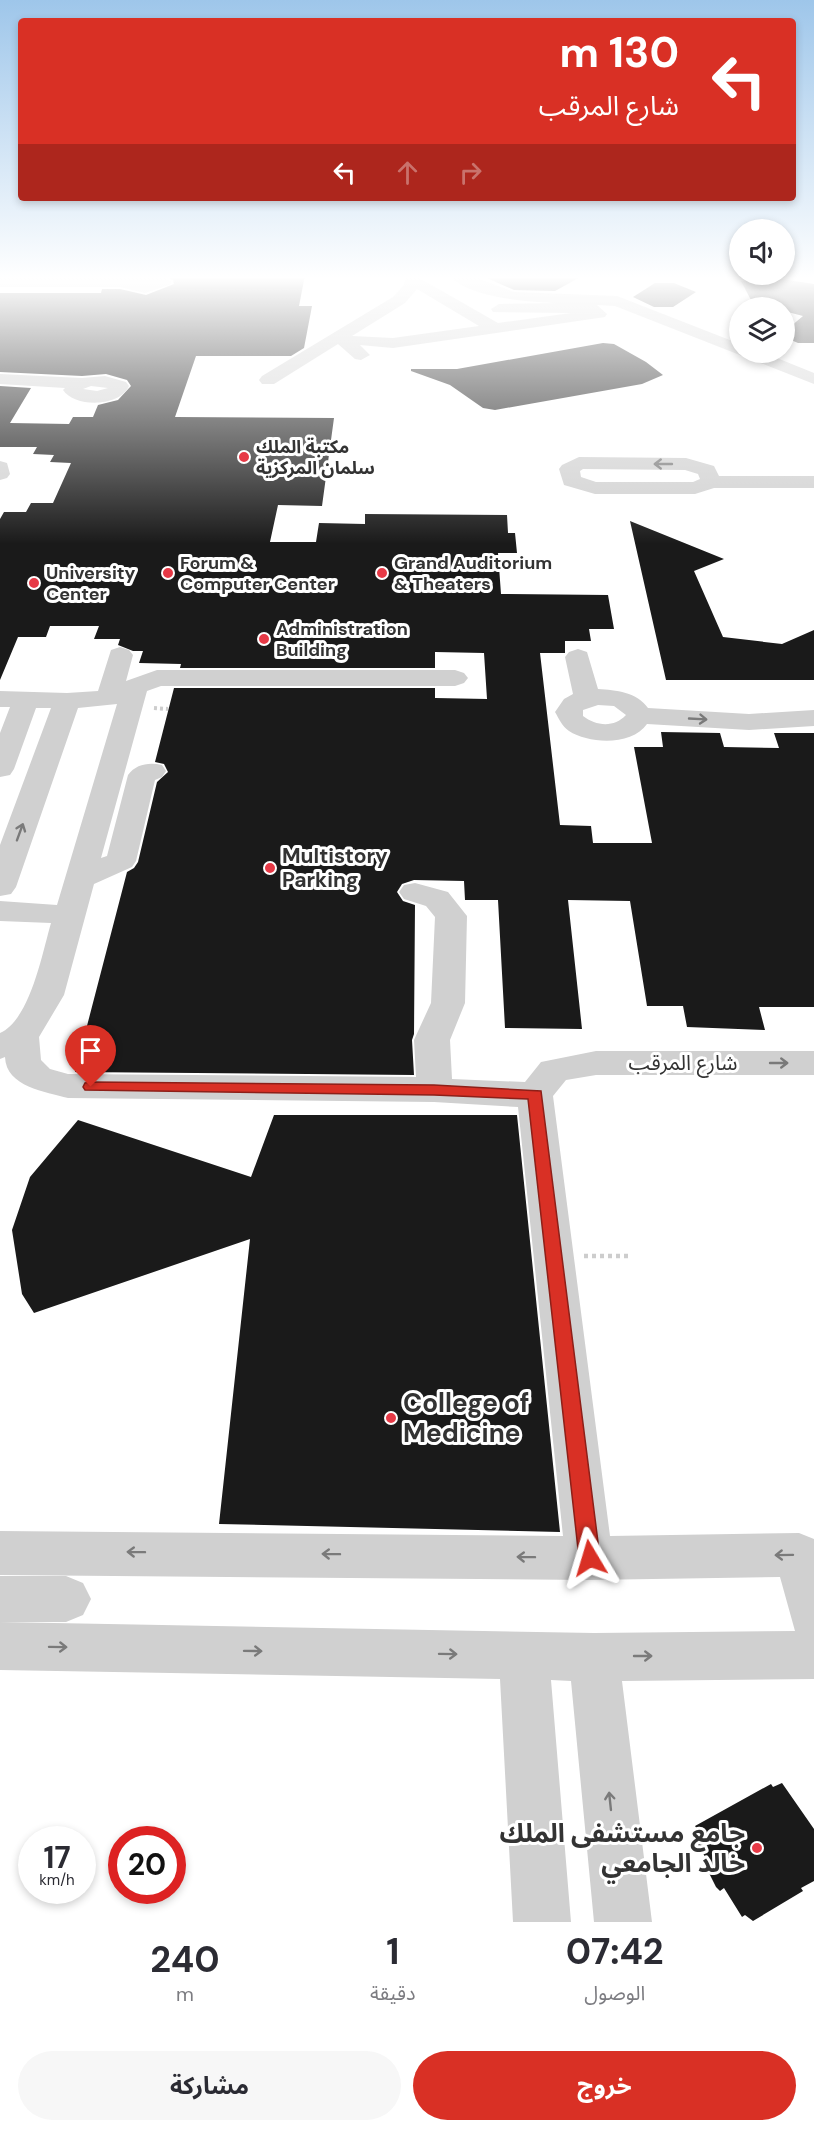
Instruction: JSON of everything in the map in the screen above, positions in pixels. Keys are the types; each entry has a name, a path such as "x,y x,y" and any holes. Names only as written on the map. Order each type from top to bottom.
{"street":[{"path":"268,380 293,365"},
{"path":"777,365 814,379"},
{"path":"0,379 82,383"},
{"path":"814,470 709,476 695,489 595,488 571,481 569,469 579,463 686,464 709,476 814,482"},
{"path":"0,467 0,474"},
{"path":"0,699 67,701 109,698 120,655"},
{"path":"578,657 587,698 622,700 631,704 639,715 722,720 795,721 814,718"},
{"path":"11,1042 47,995 72,915 80,879 135,687 156,678 454,678"},
{"path":"0,769 27,699"},
{"path":"0,887 67,701"},
{"path":"80,879 121,861 141,775 153,771"},
{"path":"415,892 436,899 451,916 448,1003 432,1041 434,1090"},
{"path":"0,911 72,915"},
{"name":"شارع المرقب","path":"11,1042 22,1063 38,1078 68,1086 434,1090 544,1082 596,1063 814,1063"},
{"path":"544,1082 590,1558"},
{"path":"0,1553 590,1558 799,1554 814,1618"},
{"path":"0,1599 66,1599"},
{"path":"0,1646 594,1657 814,1655"},
{"path":"524,1656 542,1922"},
{"path":"594,1657 623,1922"}],"building":[{"path":"0,365 193,365 175,417 334,418 322,506 278,505 270,542 316,542 319,523 365,524 365,514 507,515 508,533 515,533 517,553 498,553 501,594 608,595 614,629 589,629 591,641 565,641 565,653 540,653 560,825 591,826 593,843 652,843 634,747 663,747 661,732 720,733 724,747 779,748 774,733 814,733 814,1007 759,1007 765,1030 687,1027 683,1006 647,1006 630,901 568,900 582,1029 505,1028 498,900 465,900 464,881 414,880 402,884 397,892 403,901 415,905 414,1034 412,1040 414,1075 75,1072 127,872 138,862 157,782 168,772 164,764 155,762 174,688 435,688 435,698 487,699 484,653 435,652 435,668 180,668 181,664 139,663 143,651 133,651 118,645 120,639 94,639 99,626 50,626 46,637 18,637 0,680 0,519 4,512 26,512 31,503 53,503 71,463 50,462 54,455 33,454 37,447 0,447 0,386 31,388 10,423 69,424 73,417 93,417 98,405 118,400 131,386 127,380 106,374 82,376 0,372"},
{"path":"481,365 650,365 663,375 642,384 495,410 483,408 450,385 411,371 411,369 457,369"},
{"path":"630,521 724,559 694,571 723,637 782,644 814,630 814,680 666,680"},
{"name":"College of Medicine","path":"274,1115 517,1115 560,1532 219,1524 250,1239 34,1313 22,1294 12,1230 30,1177 78,1120 251,1177"},
{"name":"جامع مستشفى الملك خالد الجامعي","path":"782,1783 814,1829 814,1881 801,1888 803,1891 753,1921 745,1915 742,1917 724,1888 720,1891 716,1887 706,1867 710,1865 693,1837 696,1836 693,1831 697,1829 695,1826 771,1784 773,1787"}],"place":[{"name":"مكتبة الملك سلمان المركزية","path":"244,457"},
{"name":"Forum & Computer Center","path":"168,573"},
{"name":"Grand Auditorium & Theaters","path":"382,573"},
{"name":"University Center","path":"34,583"},
{"name":"Administration Building","path":"264,639"},
{"name":"Multistory Parking","path":"270,868"},
{"name":"College of Medicine","path":"391,1418"},
{"name":"جامع مستشفى الملك خالد الجامعي","path":"757,1848"}],"route":[{"path":"91,1087 434,1090 535,1095 590,1558"}]}
